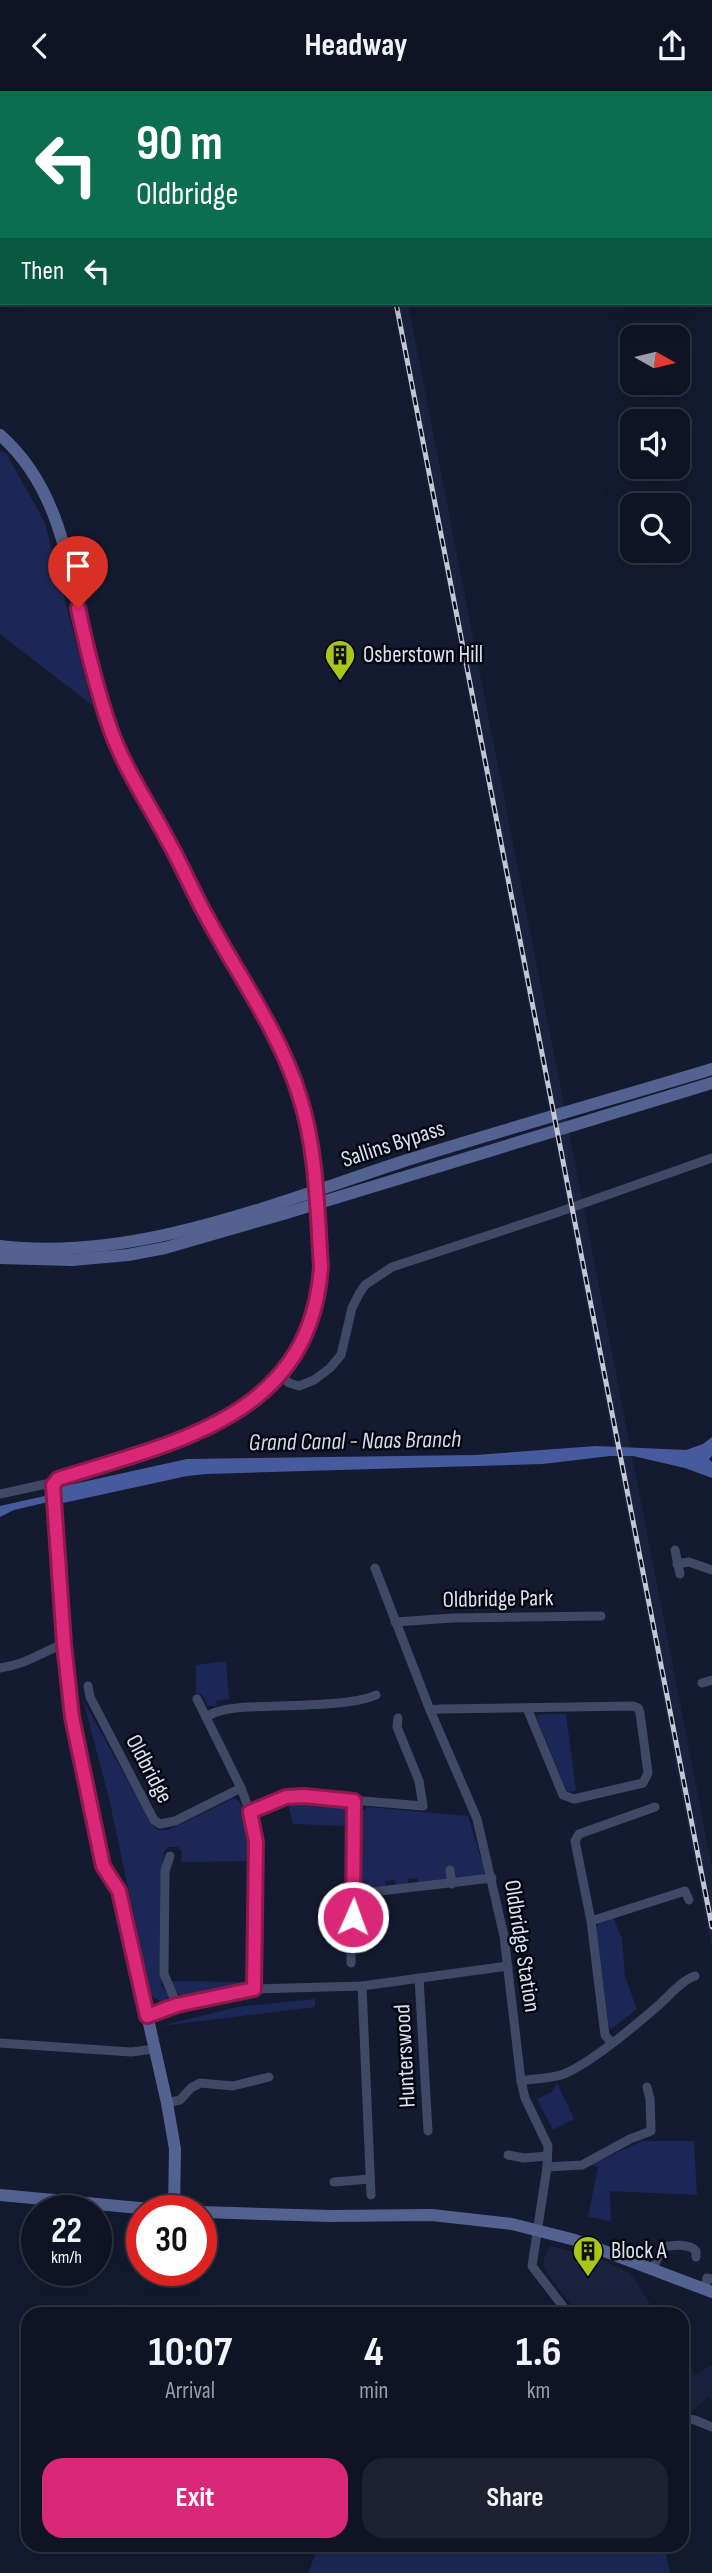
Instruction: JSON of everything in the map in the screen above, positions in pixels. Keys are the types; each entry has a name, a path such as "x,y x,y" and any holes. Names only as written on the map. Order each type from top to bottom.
{"street":[{"path":"0,435 16,449 34,473 61,532 92,671 125,765 169,842 292,1075 310,1137 321,1266 316,1302 293,1359 265,1391 242,1408 188,1436 53,1485 0,1494"},
{"name":"Sallins Bypass","path":"0,1246 49,1249 95,1246 175,1233 481,1137 712,1069"},
{"name":"Sallins Bypass","path":"0,1258 72,1260 128,1255 165,1248 283,1215 712,1083"},
{"path":"281,1375 289,1383 299,1386 314,1380 330,1368 341,1355 352,1308 365,1285 392,1268 712,1158"},
{"path":"53,1485 72,1717 103,1866 119,1891 167,2103 175,2149 174,2195"},
{"path":"676,1550 678,1569 689,1562 712,1570"},
{"path":"375,1568 430,1710 527,1708 633,1706 638,1708 640,1713 648,1773 643,1783 574,1799 563,1795 527,1708"},
{"name":"Oldbridge Park","path":"395,1622 453,1618 601,1616"},
{"path":"0,1668 36,1659 48,1650 64,1644"},
{"name":"Oldbridge","path":"88,1686 90,1697 154,1820 160,1824 175,1821 241,1788"},
{"path":"206,1717 212,1713 240,1708 332,1703 376,1695"},
{"path":"197,1699 241,1788 250,1812 256,1842 254,1989"},
{"name":"Oldbridge Station","path":"430,1710 477,1819 492,1878 508,1966 521,2081 525,2098 548,2146 532,2266 563,2307"},
{"path":"398,1718 397,1727 419,1781 423,1806"},
{"path":"250,1812 286,1797 304,1796 435,1806"},
{"path":"351,1963 354,1801"},
{"path":"611,2042 605,2035 591,1921 575,1848 576,1837 655,1807"},
{"path":"170,1856 165,1871 164,1974 177,2005"},
{"path":"450,1870 452,1884"},
{"path":"354,1893 492,1878"},
{"path":"591,1921 685,1891 689,1900"},
{"path":"147,2016 177,2005 254,1989 362,1986 508,1966"},
{"path":"521,2081 562,2075 583,2063 670,1996 686,1978 695,1976"},
{"name":"Hunterswood","path":"419,1978 428,2131"},
{"path":"362,1986 371,2195"},
{"path":"0,2043 131,2052 154,2049"},
{"path":"167,2103 180,2100 200,2083 233,2086 269,2077"},
{"path":"547,2167 582,2165 630,2139 651,2131 647,2087"},
{"path":"508,2155 524,2158 547,2156"},
{"path":"334,2182 370,2179"},
{"path":"0,2195 126,2207"},
{"path":"217,2212 330,2216 432,2215 506,2223 575,2240 652,2270 709,2287"},
{"path":"652,2270 663,2247 690,2246 696,2251 696,2257"},
{"path":"689,2419 712,2427"}],"shaded area":[{"path":"393,305 408,305 699,1800 712,1869 712,1950"},
{"path":"0,451 6,453 45,523 92,705 0,634"},
{"path":"712,1437 712,1456 709,1459 712,1462 712,1478 685,1468 633,1456 543,1464 207,1474 63,1503 61,1499 14,1510 0,1517 0,1506 58,1493 60,1487 187,1459 475,1455 596,1446 686,1450 703,1444"},
{"path":"226,1661 229,1699 216,1701 217,1706 208,1706 202,1694 196,1695 196,1665"},
{"path":"83,1700 152,1824 158,1830 168,1830 234,1798 243,1808 249,1826 253,1861 181,1862 182,1851 178,1847 168,1847 164,1852 161,1985 169,1995 165,2001 151,1996 109,1798"},
{"path":"566,1714 576,1791 567,1792 536,1716"},
{"path":"298,1800 344,1805 348,1810 348,1826 293,1824 288,1803"},
{"path":"367,1807 468,1816 485,1872 482,1877 456,1880 454,1867 448,1867 449,1880 418,1884 417,1878 408,1879 408,1885 396,1886 395,1880 385,1881 385,1887 366,1890 362,1884 361,1813"},
{"path":"613,1918 622,1938 625,1977 637,2009 611,2029 596,1929 599,1923"},
{"path":"170,1981 245,1982 206,1995 181,1997"},
{"path":"315,1999 315,2007 161,2026 237,2007"},
{"path":"557,2083 574,2119 553,2130 537,2099 552,2092"},
{"path":"642,2141 694,2141 697,2195 610,2191 611,2221 588,2217 598,2167 590,2165"},
{"path":"550,2246 601,2259 630,2273 652,2307 575,2307 544,2268 544,2259"},
{"path":"712,2365 712,2401 709,2397 691,2412 689,2366 695,2375"},
{"path":"316,2552 666,2552 670,2573 308,2573"}],"railway":[{"path":"396,305 712,1927"}],"place":[{"name":"Osberstown Hill","path":"340,682"},
{"name":"Block A","path":"588,2278"}],"route":[{"path":"78,608 92,671 125,765 261,1013 301,1099 310,1137 321,1266 310,1324 293,1359 265,1391 242,1408 188,1436 54,1482 52,1488 57,1514 64,1644 72,1717 103,1866 119,1891 147,2016 177,2005 254,1989 256,1842 250,1812 286,1797 354,1801 353,1917"}],"water label":[{"name":"Grand Canal - Naas Branch","path":"355,1441"}]}
